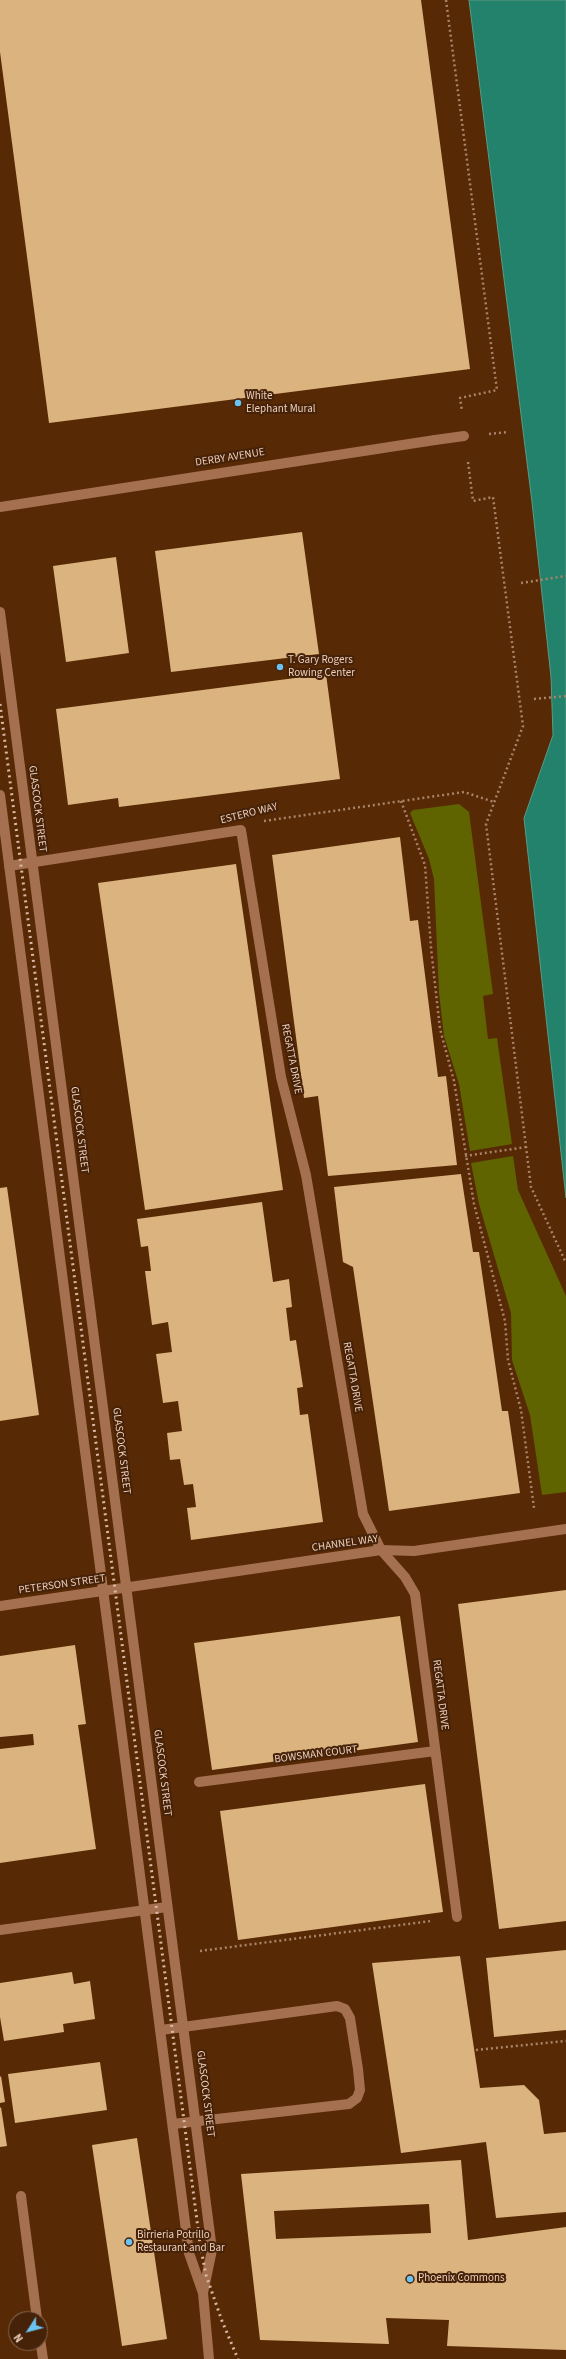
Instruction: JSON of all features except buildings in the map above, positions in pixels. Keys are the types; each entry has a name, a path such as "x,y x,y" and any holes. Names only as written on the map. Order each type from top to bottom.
{"street":[{"name":"DERBY AVENUE","path":"0,507 464,436"},
{"name":"GLASCOCK STREET","path":"0,612 212,2250 202,2293"},
{"name":"GLASCOCK STREET","path":"0,795 189,2253 202,2293 209,2359"},
{"name":"ESTERO WAY","path":"9,866 241,830"},
{"name":"REGATTA DRIVE","path":"241,830 281,1077 306,1175 363,1514 381,1550 405,1577 415,1594 457,1917"},
{"name":"CHANNEL WAY","path":"127,1588 381,1550 414,1551 566,1529"},
{"name":"PETERSON STREET","path":"0,1606 127,1588"},
{"name":"BOWSMAN COURT","path":"199,1782 435,1751"},
{"path":"0,1930 167,1907"},
{"path":"161,2030 337,2006 345,2010 350,2018 358,2069 360,2090 357,2098 349,2104 173,2124"},
{"path":"21,2196 36,2311"}],"path":[{"path":"446,0 497,390 460,398 464,436 473,501 493,497 523,726 486,824 531,1186 566,1262"},
{"path":"521,583 566,576"},
{"path":"534,699 566,696"},
{"name":"ESTERO WAY","path":"241,830 266,820 464,792 494,802"},
{"path":"400,801 425,865 431,948 440,1028 454,1081 474,1204 505,1321 508,1360 521,1410 537,1533"},
{"path":"465,1156 526,1147"},
{"path":"174,1954 457,1917"},
{"path":"476,2050 566,2040"}],"shaded area":[{"path":"459,804 469,812 493,994 483,996 488,1039 497,1038 512,1144 470,1151 459,1084 444,1036 439,993 434,879 429,859 410,813 413,810"},
{"path":"513,1156 518,1190 566,1296 566,1492 542,1495 530,1415 512,1360 511,1313 479,1204 471,1163"}],"water":[{"path":"469,0 566,0 566,1198 524,818 553,735 551,677 532,502"}],"railway":[{"path":"0,704 200,2244 206,2275 222,2321 238,2359"}],"place":[{"name":"White Elephant Mural","path":"238,403"},
{"name":"T. Gary Rogers Rowing Center","path":"280,667"},
{"name":"Birrieria Potrillo Restaurant and Bar","path":"129,2242"},
{"name":"Phoenix Commons","path":"410,2279"}]}
